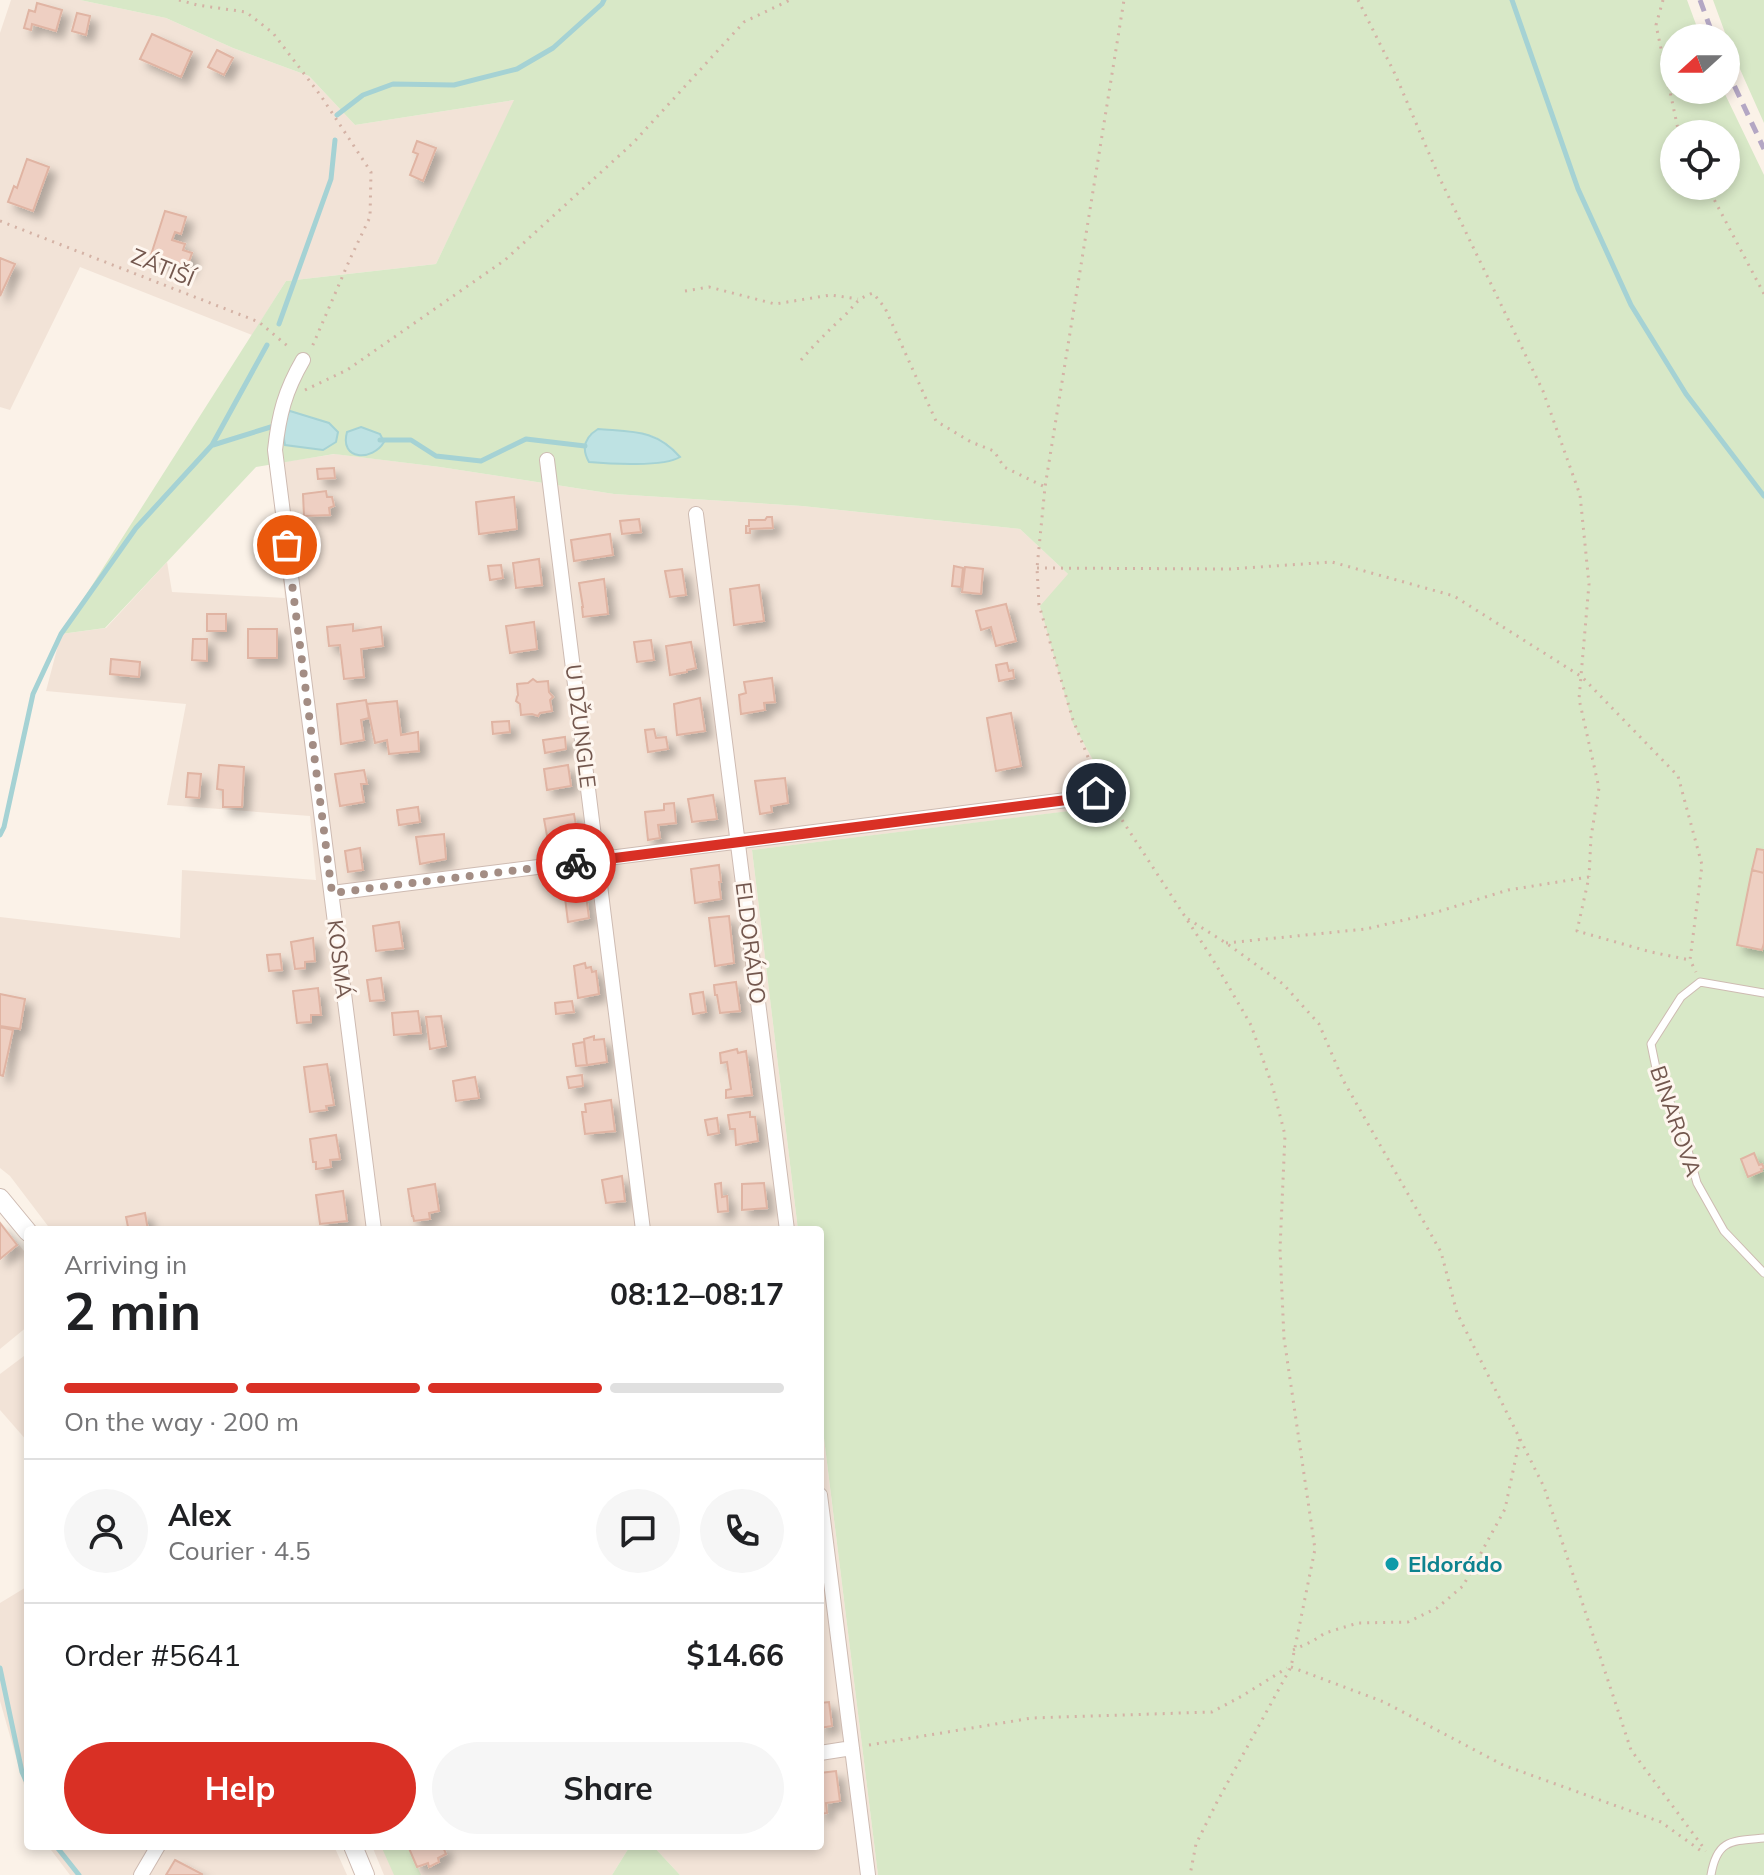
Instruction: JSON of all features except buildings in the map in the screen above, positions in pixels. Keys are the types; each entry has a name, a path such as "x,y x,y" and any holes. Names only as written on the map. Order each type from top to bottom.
{"street":[{"name":"KOSMÁ","path":"303,360 290,382 278,418 275,450 374,1226"},
{"name":"U DŽUNGLE","path":"547,460 643,1226"},
{"name":"ELDORÁDO","path":"696,514 787,1226"},
{"path":"332,893 1090,797 1100,788"},
{"path":"0,1198 24,1227"},
{"path":"824,1527 868,1875"},
{"path":"824,1752 852,1748"},
{"path":"141,1875 156,1850"},
{"path":"355,1850 365,1875"}],"lane":[{"path":"1700,982 1764,993"},
{"name":"BINAROVA","path":"1700,982 1681,997 1651,1044 1657,1073 1682,1129 1697,1183 1724,1231 1764,1273"},
{"path":"1711,1875 1713,1860 1721,1847 1730,1842 1764,1838"}],"path":[{"path":"179,0 246,12 273,33 321,96 371,172 370,217 312,347 303,360"},
{"path":"284,400 347,370 505,260 633,143 744,22 790,0"},
{"path":"1124,0 1045,487 1037,568 1039,605 1073,720 1100,788 1212,958 1251,1025 1273,1088 1285,1135 1280,1249 1284,1338 1315,1549 1291,1667 1196,1844 1190,1875"},
{"path":"1358,0 1395,74 1440,179 1543,391 1580,495 1589,584 1579,699 1599,788 1591,837 1589,877 1577,931 1690,960"},
{"path":"1663,0 1656,25 1676,120"},
{"path":"1714,200 1764,294"},
{"name":"ZÁTIŠÍ","path":"0,221 259,322 303,360"},
{"path":"685,291 709,287 775,304 831,295 858,299 873,293 885,308 936,421 971,442 994,451 1004,467 1045,487"},
{"path":"801,360 858,299"},
{"path":"1037,568 1230,569 1332,562 1454,596 1582,677 1678,776 1702,865 1690,960 1700,982"},
{"path":"1226,943 1366,929 1434,913 1508,890 1589,877"},
{"path":"1184,917 1283,984 1319,1024 1343,1080 1441,1252 1457,1313 1544,1487 1631,1750 1713,1860"},
{"path":"1293,1650 1325,1633 1358,1623 1408,1622 1437,1608 1463,1586 1505,1509 1520,1438"},
{"path":"1291,1667 1384,1702 1503,1765 1661,1822 1713,1860"},
{"path":"852,1748 1032,1718 1212,1712 1291,1667"}],"shaded area":[{"path":"11,0 80,0 166,18 233,48 309,76 355,125 515,100 436,264 286,281 252,335 80,267 10,410 0,407 0,33"},
{"path":"335,454 614,494 802,506 1020,529 1068,574 1073,724 1119,805 752,850 798,1226 48,1226 10,1176 0,1168 0,917 180,938 182,870 316,880 310,816 167,805 186,704 46,691 61,634 106,628 167,562 172,592 285,598 271,464"},
{"path":"0,1221 24,1251 24,1329 0,1349"},
{"path":"24,1356 24,1437 0,1410 0,1374"},
{"path":"824,1438 878,1875 680,1875 657,1850 824,1850"},
{"path":"24,1588 24,1785 0,1701 0,1603"},
{"path":"51,1850 336,1850 347,1875 70,1875"},
{"path":"374,1850 628,1850 612,1875 384,1875"}],"green space":[{"path":"80,0 1687,0 1696,24 1660,24 1660,104 1730,104 1737,120 1660,120 1660,200 1740,200 1740,125 1764,175 1764,1875 878,1875 824,1438 824,1226 798,1226 752,850 1118,805 1073,724 1040,606 1068,574 1020,529 802,506 614,494 334,454 256,467 105,628 61,634 286,281 436,264 514,100 355,125 309,76 233,48 166,18","holes":["637,432 661,440 680,456 662,463 589,462 585,446 590,434"]},
{"path":"1713,0 1764,0 1764,123 1740,69 1740,24 1722,24"},
{"path":"383,1850 410,1850 421,1875 394,1875"},
{"path":"628,1850 657,1850 680,1875 612,1875"}],"water":[{"path":"290,411 329,423 338,432 336,442 323,450 285,445 283,423"},
{"path":"361,427 380,434 384,442 365,455 352,453 346,442 347,432"},
{"path":"598,429 652,437 662,441 680,457 650,464 589,462 586,443"}],"waterway":[{"path":"337,115 363,95 393,84 454,85 517,69 553,48 604,0"},
{"path":"1512,0 1578,189 1631,305 1686,394 1764,496"},
{"path":"279,324 331,179 335,140"},
{"path":"0,835 33,694 61,634 136,528 212,445 267,345"},
{"path":"213,445 274,426"},
{"path":"380,440 411,440 436,456 481,461 526,439 585,446"},
{"path":"0,1668 24,1776"},
{"path":"59,1850 79,1875"}],"railway":[{"path":"1700,0 1709,24"},
{"path":"1740,98 1764,149"}],"way so far":[{"path":"287,545 332,893 576,863"}],"place":[{"name":"Eldorádo","path":"1392,1564"}],"route":[{"path":"576,863 1090,797 1096,793"}]}
